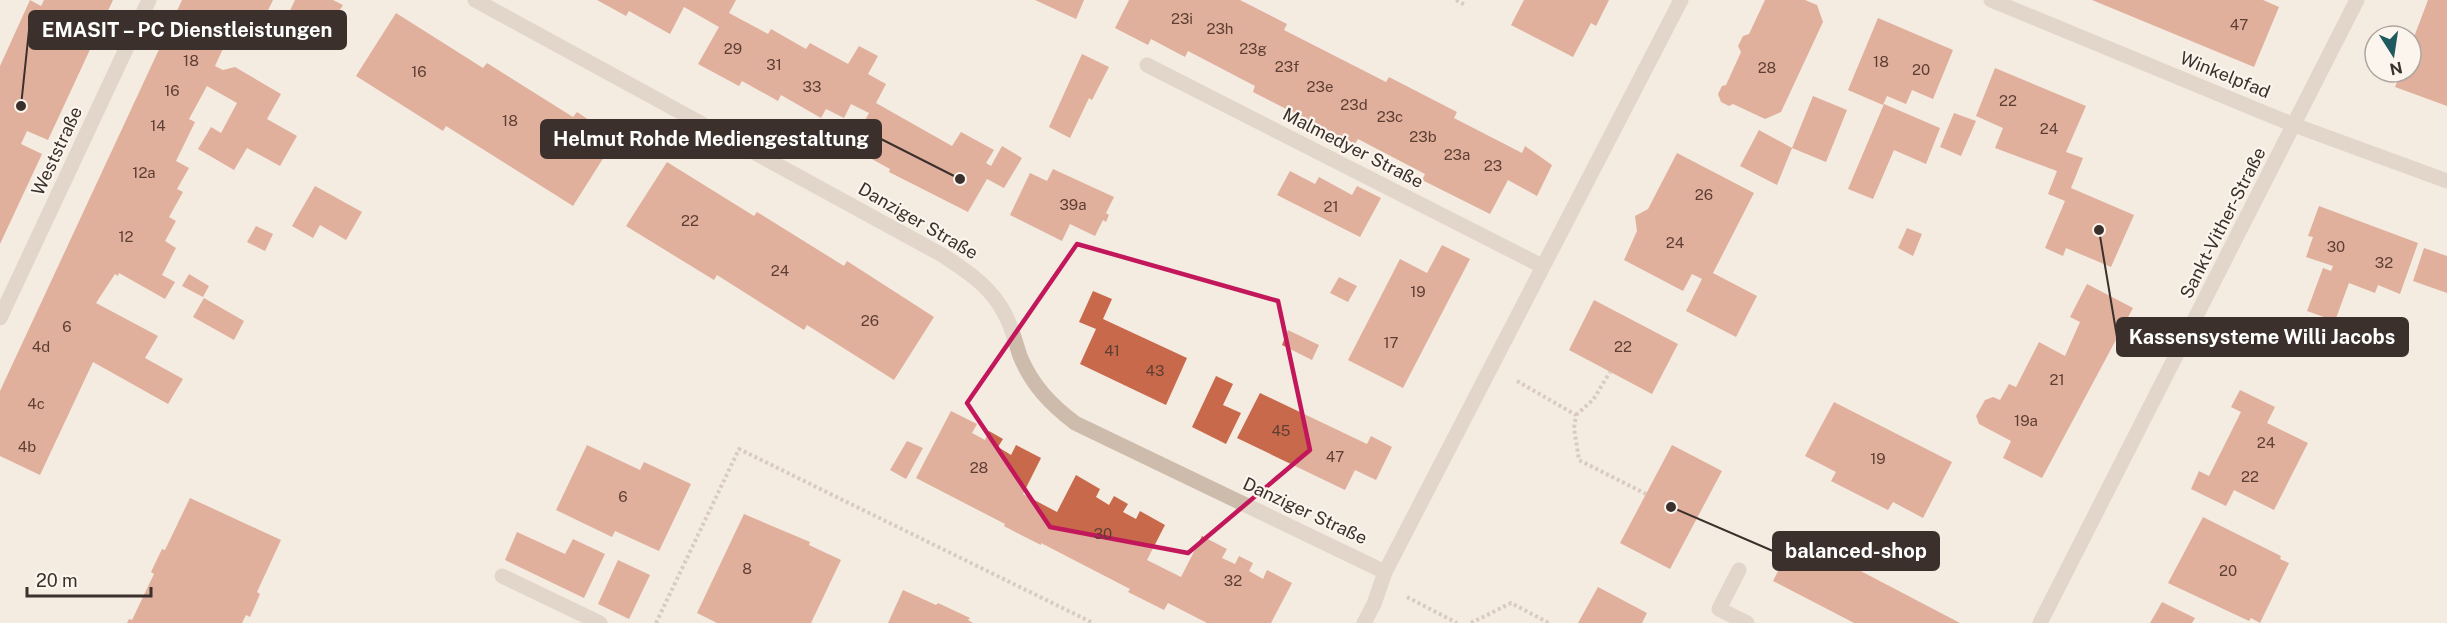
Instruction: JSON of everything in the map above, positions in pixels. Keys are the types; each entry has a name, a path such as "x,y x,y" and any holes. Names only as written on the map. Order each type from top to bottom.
{"street":[{"name":"Weststraße","path":"0,318 149,0"},
{"name":"Danziger Straße","path":"475,0 934,250 977,278 1000,305 1010,324 1027,371 1040,392 1052,406 1075,423 1382,577"},
{"path":"1364,623 1374,604 1382,577 1681,0"},
{"name":"Winkelpfad","path":"1991,0 2294,125 2447,181"},
{"name":"Sankt-Vither-Straße","path":"2040,623 2357,0"},
{"name":"Malmedyer Straße","path":"1147,64 1542,266"},
{"path":"1739,570 1719,609 1747,623"},
{"path":"502,576 600,623"}],"path":[{"path":"1456,0 1465,5"},
{"path":"1491,365 1576,415"},
{"path":"1611,372 1593,400 1576,415 1574,428 1579,460 1646,494"},
{"path":"656,623 739,449 1093,623"},
{"path":"1382,577 1457,623"},
{"path":"1471,623 1511,603 1549,623"}],"highlighted area":[{"path":"1077,244 1278,301 1310,450 1188,553 1050,527 967,403"}],"building":[{"path":"30,0 41,6 44,0 113,0 48,140 27,131 21,144 42,154 0,244 0,66"},
{"path":"182,0 273,0 249,50 227,40 215,66 223,70 235,67 281,94 267,119 297,136 280,166 247,148 234,170 198,149 211,127 221,133 237,103 207,86 189,119 195,122 176,161 189,168 177,189 183,192 169,217 176,221 165,241 176,248 162,275 175,282 165,299 119,273 118,276 115,274 96,303 158,336 145,358 183,379 168,404 93,362 40,475 0,456 0,391"},
{"path":"295,0 333,0 343,5 322,37 286,19"},
{"path":"597,0 736,0 729,13 768,34 771,29 806,49 810,43 848,64 859,46 878,56 868,74 886,84 876,103 952,146 961,132 994,150 986,163 991,166 1002,146 1022,158 1004,188 987,179 968,212 889,172 890,169 850,147 869,113 851,104 844,118 826,109 821,118 781,95 778,101 742,81 739,86 698,64 719,27 684,7 670,34 629,11 626,16"},
{"path":"1035,0 1084,0 1076,19"},
{"path":"1129,0 1240,0 1287,24 1284,30 1386,82 1389,77 1457,112 1454,118 1522,153 1525,146 1552,165 1537,196 1508,180 1490,214 1422,180 1425,174 1358,139 1355,144 1253,92 1255,86 1188,51 1185,57 1151,39 1148,45 1115,28"},
{"path":"1524,0 1609,0 1596,26 1591,23 1573,57 1511,25"},
{"path":"1765,0 1805,0 1817,5 1823,22 1781,112 1765,119 1733,104 1729,106 1721,102 1718,94 1722,86 1726,85 1741,52 1738,46 1743,36 1749,34"},
{"path":"2092,0 2263,0 2279,7 2254,67"},
{"path":"2428,0 2447,0 2447,106 2395,87 2396,84 2423,84 2423,24 2419,24"},
{"path":"396,13 483,68 487,63 573,117 577,112 616,138 573,206 446,126 443,131 356,76"},
{"path":"1878,18 1953,50 1933,99 1912,90 1906,104 1887,96 1883,105 1848,90"},
{"path":"1082,54 1109,67 1092,100 1089,98 1070,138 1049,127"},
{"path":"1995,68 2086,106 2066,152 2083,158 2071,188 2134,215 2111,267 2066,248 2063,256 2045,248 2065,201 2048,194 2057,171 1995,148 2003,128 1976,116"},
{"path":"1813,96 1847,110 1826,162 1792,148"},
{"path":"1884,104 1940,128 1926,164 1894,150 1873,199 1848,189"},
{"path":"1954,113 1976,121 1961,156 1940,147"},
{"path":"1759,130 1792,148 1777,185 1740,166"},
{"path":"1677,153 1754,193 1713,273 1757,296 1736,337 1686,311 1702,279 1692,274 1683,291 1624,260 1637,231 1635,216 1648,209"},
{"path":"667,162 754,216 757,212 844,266 847,261 934,317 894,380 807,325 804,330 717,275 714,280 626,226"},
{"path":"1053,169 1114,197 1106,213 1109,215 1106,222 1103,220 1095,236 1070,224 1062,241 1010,215 1030,173 1047,181"},
{"path":"1290,171 1315,184 1319,177 1352,195 1357,186 1381,198 1360,237 1277,195"},
{"path":"315,186 362,212 346,240 320,225 313,238 292,226"},
{"path":"2319,206 2418,243 2400,294 2378,285 2375,293 2349,283 2335,321 2307,311 2323,268 2331,271 2333,266 2306,257 2313,237 2308,236"},
{"path":"256,226 273,234 265,251 247,242"},
{"path":"1907,228 1922,234 1913,256 1898,248"},
{"path":"1442,245 1470,259 1403,388 1348,360 1400,259 1427,273"},
{"path":"2424,248 2447,256 2447,293 2413,281"},
{"path":"189,274 209,286 203,297 182,286"},
{"path":"1339,277 1357,286 1348,302 1330,293"},
{"path":"2087,284 2133,308 2042,478 2003,458 2011,441 1979,424 1976,416 1985,400 1993,397 2000,400 2009,384 2016,387 2039,342 2065,356 2080,322 2070,317"},
{"path":"1093,291 1112,299 1103,319 1187,358 1166,405 1080,364 1096,329 1079,322"},
{"path":"204,298 244,321 234,340 193,317"},
{"path":"1594,300 1678,344 1652,394 1569,350"},
{"path":"1288,330 1319,345 1312,360 1282,345"},
{"path":"1216,376 1233,384 1223,405 1241,413 1226,444 1192,427"},
{"path":"2240,390 2275,407 2267,423 2308,443 2274,510 2234,490 2226,506 2191,489 2199,471 2209,476 2241,412 2231,407"},
{"path":"1260,393 1367,444 1371,436 1392,447 1376,480 1355,470 1345,490 1237,438"},
{"path":"1834,402 1952,462 1923,518 1893,502 1888,510 1831,481 1836,472 1805,456"},
{"path":"951,411 977,424 972,433 985,440 989,431 1003,439 998,447 1011,455 1016,445 1041,458 1023,494 1057,512 1076,475 1100,489 1096,497 1109,505 1114,496 1128,504 1123,512 1136,519 1140,511 1165,525 1147,560 1181,577 1202,536 1227,549 1222,558 1235,564 1239,556 1253,563 1249,571 1263,579 1267,570 1292,583 1271,623 1207,623 1168,603 1164,610 1128,592 1130,589 1021,535 1004,526 1005,524 916,478"},
{"path":"907,441 923,448 906,479 890,470"},
{"path":"587,445 640,470 644,462 691,484 659,551 615,531 612,537 556,510"},
{"path":"1672,445 1722,471 1670,569 1620,543"},
{"path":"190,498 281,540 257,592 260,594 250,617 246,615 242,623 127,623 129,619 132,620 154,574 151,572 162,549 165,550"},
{"path":"744,514 810,542 809,545 841,560 811,623 717,623 697,613"},
{"path":"2203,517 2281,556 2280,559 2289,563 2260,623 2251,618 2249,621 2168,583"},
{"path":"517,532 565,554 573,539 605,554 584,598 505,560"},
{"path":"1795,538 1960,623 1854,623 1773,581"},
{"path":"618,560 650,575 629,619 598,604"},
{"path":"1598,587 1647,613 1642,623 1578,623"},
{"path":"903,590 970,618 968,620 973,623 888,623"},
{"path":"2162,602 2195,618 2192,623 2150,623"}],"place":[{"name":"EMASIT – PC Dienstleistungen","path":"21,106"},
{"name":"Helmut Rohde Mediengestaltung","path":"960,179"},
{"name":"Kassensysteme Willi Jacobs","path":"2099,230"},
{"name":"balanced-shop","path":"1671,507"}]}
